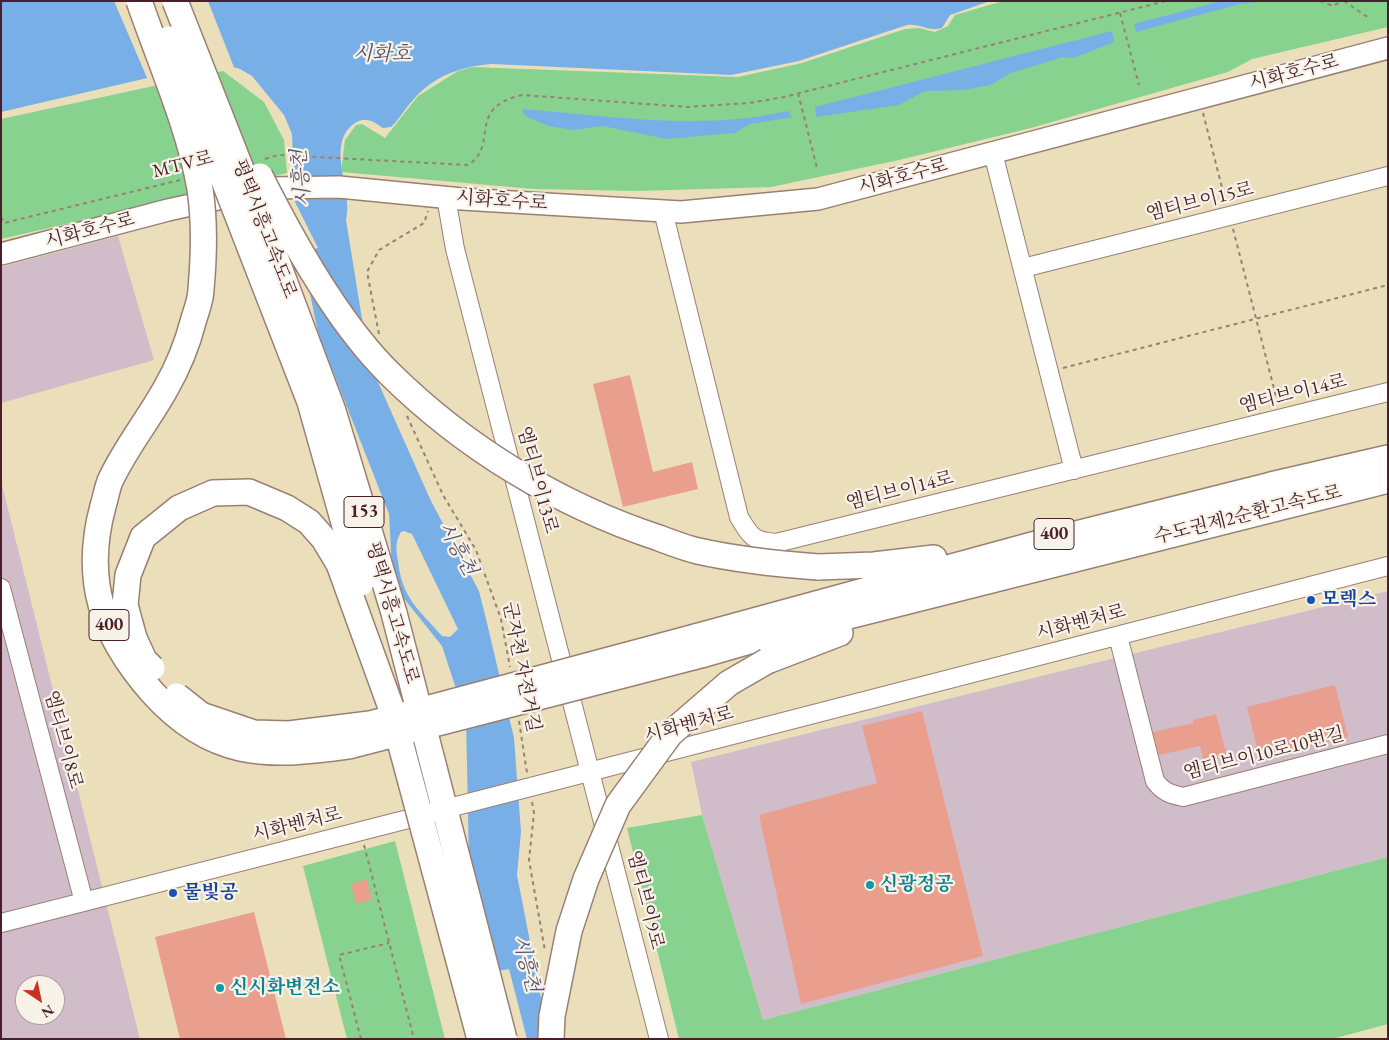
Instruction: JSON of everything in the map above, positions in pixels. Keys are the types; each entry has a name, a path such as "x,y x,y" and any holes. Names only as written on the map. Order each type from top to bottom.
{"highway":[{"name":"400","path":"139,1 190,148 200,189 204,236 201,293 186,347 166,388 110,480 95,536 95,572 100,600 114,640 138,675 172,714 199,734 222,743 267,752 301,753 349,746 698,646 746,642 1107,551"},
{"name":"평택시흥고속도로","path":"155,1 310,402 358,574 480,1039"},
{"name":"평택시흥고속도로","path":"175,1 267,235 333,411 394,613 504,1039"},
{"name":"400","path":"183,1 235,124 287,230 351,327 390,374 480,449 551,492 624,527 697,551 766,563 818,567 874,565 950,556 1287,481"},
{"name":"수도권제2순환고속도로","path":"1287,481 1388,458"},
{"name":"수도권제2순환고속도로","path":"1107,551 1388,480"},
{"path":"393,713 339,564 324,538 309,522 288,508 249,492 213,493 179,508 143,537 128,575 125,605 134,638 144,660 176,695 201,715 254,733 289,734 370,724 698,646 1032,545 1287,481"},
{"path":"550,1039 552,1016 569,931 586,879 618,805 670,734 729,684 767,661 825,637 1107,551"}],"main road":[{"name":"시화호수로","path":"1,254 168,210 268,188 339,187 405,192 438,203 680,212 818,199 1388,48"}],"street":[{"path":"993,153 1074,470"},
{"name":"엠티브이15로","path":"1023,268 1388,176"},
{"name":"엠티브이13로","path":"438,203 457,258 590,772"},
{"name":"엠티브이14로","path":"663,211 739,517 748,532 758,542 776,543 1388,392"},
{"name":"시화벤처로","path":"1,923 1388,566"},
{"name":"엠티브이8로","path":"1,588 84,902"},
{"name":"엠티브이10로10번길","path":"1118,636 1155,781 1162,790 1170,794 1183,797 1388,744"},
{"name":"엠티브이9로","path":"590,772 659,1039"}],"path":[{"path":"264,159 278,156 468,165 482,152 486,119 502,102 522,95 688,107 749,103 798,94 1166,1"},
{"path":"1320,1 1333,6 1343,1 1369,18"},
{"path":"1120,13 1139,85"},
{"path":"798,94 817,168"},
{"path":"1201,107 1282,418"},
{"name":"MTV로","path":"1,217 4,223 182,180"},
{"path":"380,339 367,272 379,250 424,223 438,203"},
{"path":"1049,372 1388,285"},
{"name":"군자천 자전거길","path":"405,409 443,495 476,550 501,619 511,676"},
{"name":"군자천 자전거길","path":"518,714 528,778"},
{"path":"531,796 534,813 529,860 546,954"},
{"path":"360,831 414,1039"},
{"path":"361,1039 339,955 389,943"}],"shaded area":[{"path":"118,236 154,360 1,403 1,267"},
{"path":"1,481 140,1039 1,1039"},
{"path":"1388,591 1388,857 763,1020 702,815 691,762"}],"green space":[{"path":"1003,1 1388,1 1388,27 1252,59 1228,72 1031,128 899,160 771,187 637,191 534,189 341,172 345,140 356,125 362,124 385,138 418,96 458,71 472,67 738,77 802,63 905,29 919,28 935,32 948,26 955,15"},
{"path":"223,71 264,102 284,140 287,173 1,239 1,119"},
{"path":"702,815 763,1020 1388,857 1388,1024 1332,1039 679,1039 627,828"},
{"path":"395,841 445,1039 347,1039 303,866"}],"water":[{"path":"1,1 990,1 950,15 942,28 933,29 907,25 799,61 731,75 492,64 470,67 449,74 430,85 410,103 391,127 383,128 373,122 363,120 355,123 346,132 342,143 341,156 346,196 346,220 369,362 431,501 479,591 514,738 521,832 517,875 549,1039 504,1039 470,910 466,719 442,646 398,591 392,570 389,514 318,333 295,219 292,134 284,115 252,76 240,69 222,64 182,70 1,112","holes":["404,531 412,534 458,629 450,637 442,636 426,619 413,603 403,585 397,557 397,542 401,532"]},
{"path":"1221,1 1267,1 1240,4 1136,32 1134,24"},
{"path":"1112,31 1114,42 1074,58 1063,57 1011,73 990,85 964,90 925,91 899,105 816,117 815,107"},
{"path":"522,109 622,118 689,121 755,117 788,111 792,117 750,124 734,133 666,139 603,126 573,130 549,126 525,116"}],"pier":[{"path":"114,1 208,1 235,70 213,67 148,80"},
{"path":"292,196 318,248 299,253 293,219"},
{"path":"466,841 498,971 509,969 527,1039 501,1039 467,911"}],"building":[{"path":"630,375 653,472 692,462 698,489 623,507 593,384"},
{"path":"1335,685 1348,737 1260,759 1247,707"},
{"name":"신광정공","path":"922,711 983,956 801,1004 759,815 877,783 862,726"},
{"path":"1216,714 1227,756 1204,762 1200,746 1159,755 1153,732 1194,723 1193,720"},
{"path":"367,879 372,900 356,904 351,884"},
{"name":"신시화변전소","path":"254,912 286,1039 180,1039 155,937"}],"place":[{"name":"모렉스","path":"1311,600"},
{"name":"신광정공","path":"870,885"},
{"name":"물빛공","path":"173,893"},
{"name":"신시화변전소","path":"220,988"}],"water label":[{"name":"시화호","path":"382,55"},
{"name":"시흥천","path":"302,178"},
{"name":"시흥천","path":"457,549"},
{"name":"시흥천","path":"526,964"}]}
